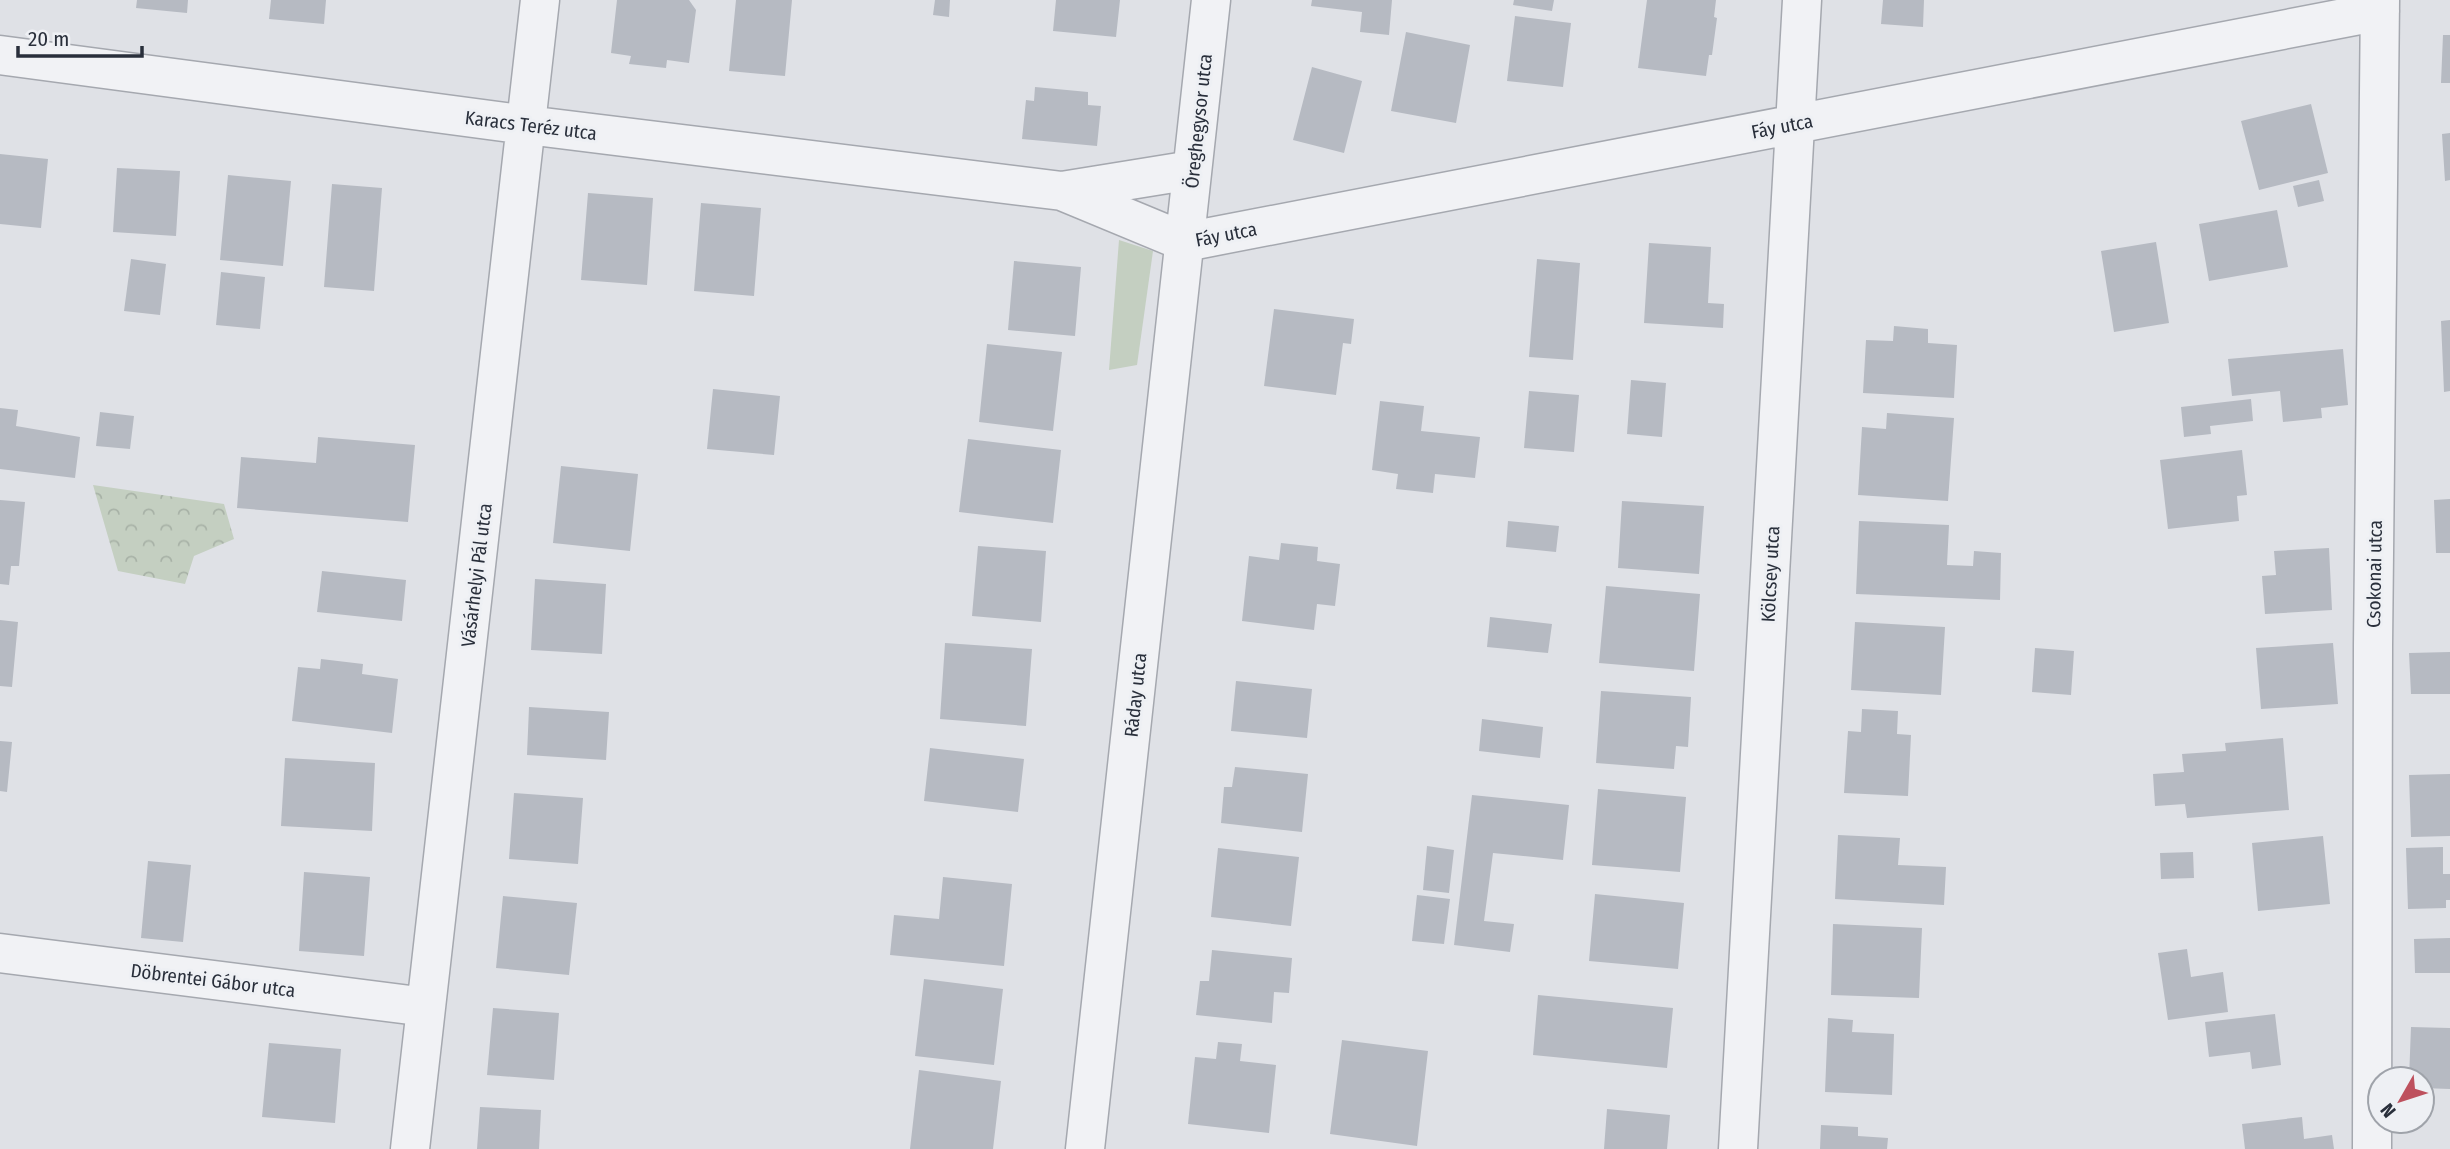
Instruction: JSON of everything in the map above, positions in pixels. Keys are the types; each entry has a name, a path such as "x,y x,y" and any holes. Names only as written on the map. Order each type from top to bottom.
{"street":[{"name":"Vásárhelyi Pál utca","path":"410,1149 540,0"},
{"name":"Öreghegysor utca","path":"1185,242 1211,0"},
{"name":"Kölcsey utca","path":"1738,1149 1802,0"},
{"name":"Fáy utca","path":"1185,242 2380,6"},
{"name":"Csokonai utca","path":"2372,1149 2380,6"},
{"name":"Karacs Teréz utca","path":"0,55 527,125 1062,191 1185,242"},
{"name":"Karacs Teréz utca","path":"1062,191 1192,170"},
{"name":"Ráday utca","path":"1085,1149 1185,242"},
{"name":"Döbrentei Gábor utca","path":"0,953 426,1007"}],"green space":[{"path":"1119,240 1153,251 1137,365 1109,370"},
{"path":"93,485 224,504 234,539 194,556 185,584 118,571"}],"building":[{"path":"137,0 188,0 187,13 136,8"},
{"path":"271,0 326,0 324,24 269,19"},
{"path":"617,0 689,0 696,10 689,63 667,60 666,68 629,64 631,56 611,53"},
{"path":"736,0 792,0 785,76 729,71"},
{"path":"935,0 950,0 949,17 933,15"},
{"path":"1056,0 1120,0 1116,37 1053,31"},
{"path":"1312,0 1392,0 1389,35 1360,32 1362,12 1311,6"},
{"path":"1514,0 1554,0 1552,11 1513,5"},
{"path":"1647,0 1716,0 1714,17 1717,18 1706,76 1638,68"},
{"path":"1883,0 1924,0 1923,27 1881,24"},
{"path":"1515,16 1571,23 1563,87 1507,81"},
{"path":"1406,32 1470,45 1456,123 1391,111"},
{"path":"2443,35 2450,35 2450,83 2441,83"},
{"path":"1312,67 1362,81 1344,153 1293,140"},
{"path":"1035,87 1088,92 1088,105 1101,106 1097,146 1022,139 1026,100 1034,101"},
{"path":"2311,104 2328,173 2259,190 2241,121"},
{"path":"2450,133 2450,180 2445,181 2442,134"},
{"path":"0,154 48,159 41,228 0,224"},
{"path":"117,168 180,171 176,236 113,232"},
{"path":"228,175 291,181 283,266 220,260"},
{"path":"2319,180 2324,201 2298,207 2293,186"},
{"path":"332,184 382,188 374,291 324,287"},
{"path":"588,193 653,198 647,285 581,280"},
{"path":"701,203 761,208 754,296 694,291"},
{"path":"2277,210 2288,267 2209,281 2199,224"},
{"path":"2156,242 2169,323 2114,332 2101,251"},
{"path":"1649,243 1711,247 1708,303 1724,304 1723,328 1644,323"},
{"path":"131,259 166,264 160,315 124,311"},
{"path":"1537,259 1580,263 1573,360 1529,357"},
{"path":"1014,261 1081,267 1075,336 1008,330"},
{"path":"221,272 265,277 260,329 216,325"},
{"path":"1274,309 1354,319 1351,344 1343,343 1336,395 1264,386"},
{"path":"2450,320 2450,391 2444,392 2441,321"},
{"path":"1894,326 1928,329 1928,343 1957,345 1954,398 1863,393 1866,340 1893,341"},
{"path":"987,344 1062,352 1053,431 979,422"},
{"path":"2343,349 2348,405 2321,408 2322,418 2283,422 2280,391 2232,396 2228,359"},
{"path":"1631,380 1666,383 1662,437 1627,434"},
{"path":"713,389 780,396 774,455 707,449"},
{"path":"1529,391 1579,395 1574,452 1524,448"},
{"path":"2251,399 2253,421 2210,426 2211,434 2184,437 2181,407"},
{"path":"1380,401 1424,406 1421,431 1480,437 1475,478 1435,474 1433,493 1396,489 1398,474 1372,470"},
{"path":"0,408 18,410 16,426 80,437 75,478 0,469"},
{"path":"100,412 134,416 130,449 96,446"},
{"path":"1887,413 1954,418 1948,501 1858,495 1862,427 1886,429"},
{"path":"318,437 415,445 408,522 237,508 241,457 316,463"},
{"path":"968,439 1061,450 1053,523 959,512"},
{"path":"2242,450 2247,495 2237,496 2239,521 2168,529 2160,460"},
{"path":"561,466 638,474 630,551 553,543"},
{"path":"2450,499 2450,553 2436,553 2434,500"},
{"path":"0,500 25,502 19,566 11,566 9,585 0,584"},
{"path":"1622,501 1704,506 1699,574 1618,568"},
{"path":"1508,521 1559,526 1556,552 1506,547"},
{"path":"1859,521 1949,525 1947,565 1973,566 1974,551 2001,553 2000,600 1856,594"},
{"path":"1281,543 1318,547 1317,561 1340,564 1335,606 1317,604 1314,630 1242,621 1249,556 1279,560"},
{"path":"978,546 1046,551 1041,622 972,616"},
{"path":"2329,548 2332,610 2265,614 2262,576 2276,575 2274,551"},
{"path":"322,571 406,580 402,621 317,612"},
{"path":"535,579 606,584 602,654 531,650"},
{"path":"1606,586 1700,594 1694,671 1599,663"},
{"path":"1490,617 1552,624 1548,653 1487,647"},
{"path":"0,620 18,622 12,687 0,686"},
{"path":"1855,622 1945,627 1941,695 1851,690"},
{"path":"945,643 1032,649 1026,726 940,719"},
{"path":"2333,643 2338,704 2261,709 2256,648"},
{"path":"2035,648 2074,651 2071,695 2032,692"},
{"path":"2450,652 2450,694 2411,694 2409,653"},
{"path":"321,659 363,664 362,674 398,679 392,733 292,721 298,667 320,669"},
{"path":"1236,681 1312,689 1307,738 1231,731"},
{"path":"1601,691 1691,697 1688,747 1676,746 1674,769 1596,763"},
{"path":"529,707 609,712 606,760 527,755"},
{"path":"1862,709 1898,711 1897,734 1911,735 1908,796 1844,793 1848,731 1861,732"},
{"path":"1482,719 1543,727 1540,758 1479,751"},
{"path":"2283,738 2289,810 2187,818 2185,804 2155,806 2153,774 2184,772 2182,754 2226,751 2225,743"},
{"path":"0,741 12,742 7,792 0,791"},
{"path":"930,748 1024,759 1018,812 924,801"},
{"path":"285,758 375,763 372,831 281,826"},
{"path":"1235,767 1308,774 1302,832 1221,823 1224,787 1232,787"},
{"path":"2450,774 2450,836 2411,837 2409,775"},
{"path":"1598,789 1686,797 1680,872 1592,865"},
{"path":"514,793 583,798 578,864 509,859"},
{"path":"1472,795 1569,805 1563,860 1493,853 1484,921 1514,924 1510,952 1454,945"},
{"path":"1838,835 1900,838 1898,865 1946,867 1944,905 1835,899"},
{"path":"2323,836 2330,904 2258,911 2252,843"},
{"path":"1427,846 1454,850 1449,893 1423,890"},
{"path":"2443,847 2443,874 2450,874 2450,900 2446,900 2446,908 2408,909 2406,848"},
{"path":"1218,848 1299,857 1291,926 1211,917"},
{"path":"2193,852 2194,878 2161,879 2160,853"},
{"path":"148,861 191,865 183,942 141,938"},
{"path":"304,872 370,877 364,956 299,951"},
{"path":"943,877 1012,884 1004,966 890,955 894,915 939,919"},
{"path":"1595,894 1684,903 1678,969 1589,961"},
{"path":"1417,895 1450,899 1444,944 1412,941"},
{"path":"503,896 577,903 569,975 496,968"},
{"path":"1833,924 1922,928 1919,998 1831,995"},
{"path":"2450,938 2450,973 2415,973 2414,939"},
{"path":"2187,949 2191,977 2223,972 2228,1012 2168,1020 2158,953"},
{"path":"1212,950 1292,958 1289,993 1274,992 1272,1023 1196,1015 1200,981 1209,981"},
{"path":"924,979 1003,989 994,1065 915,1056"},
{"path":"1538,995 1673,1008 1667,1068 1533,1055"},
{"path":"493,1008 559,1013 554,1080 487,1075"},
{"path":"2275,1014 2281,1065 2252,1069 2250,1052 2209,1057 2205,1022"},
{"path":"1828,1018 1853,1020 1852,1032 1894,1034 1892,1095 1825,1092"},
{"path":"2411,1027 2450,1028 2450,1089 2436,1088 2436,1065 2410,1065"},
{"path":"1342,1040 1428,1051 1417,1146 1330,1134"},
{"path":"1218,1042 1242,1044 1240,1061 1276,1065 1269,1133 1188,1124 1195,1057 1216,1059"},
{"path":"269,1043 341,1049 335,1123 262,1117"},
{"path":"919,1070 1001,1081 993,1149 910,1149"},
{"path":"480,1107 541,1110 539,1149 477,1149"},
{"path":"1607,1109 1670,1115 1667,1149 1604,1149"},
{"path":"2302,1117 2304,1139 2332,1135 2334,1149 2245,1149 2242,1124"},
{"path":"1821,1125 1858,1127 1858,1136 1888,1138 1887,1149 1820,1149"}]}
